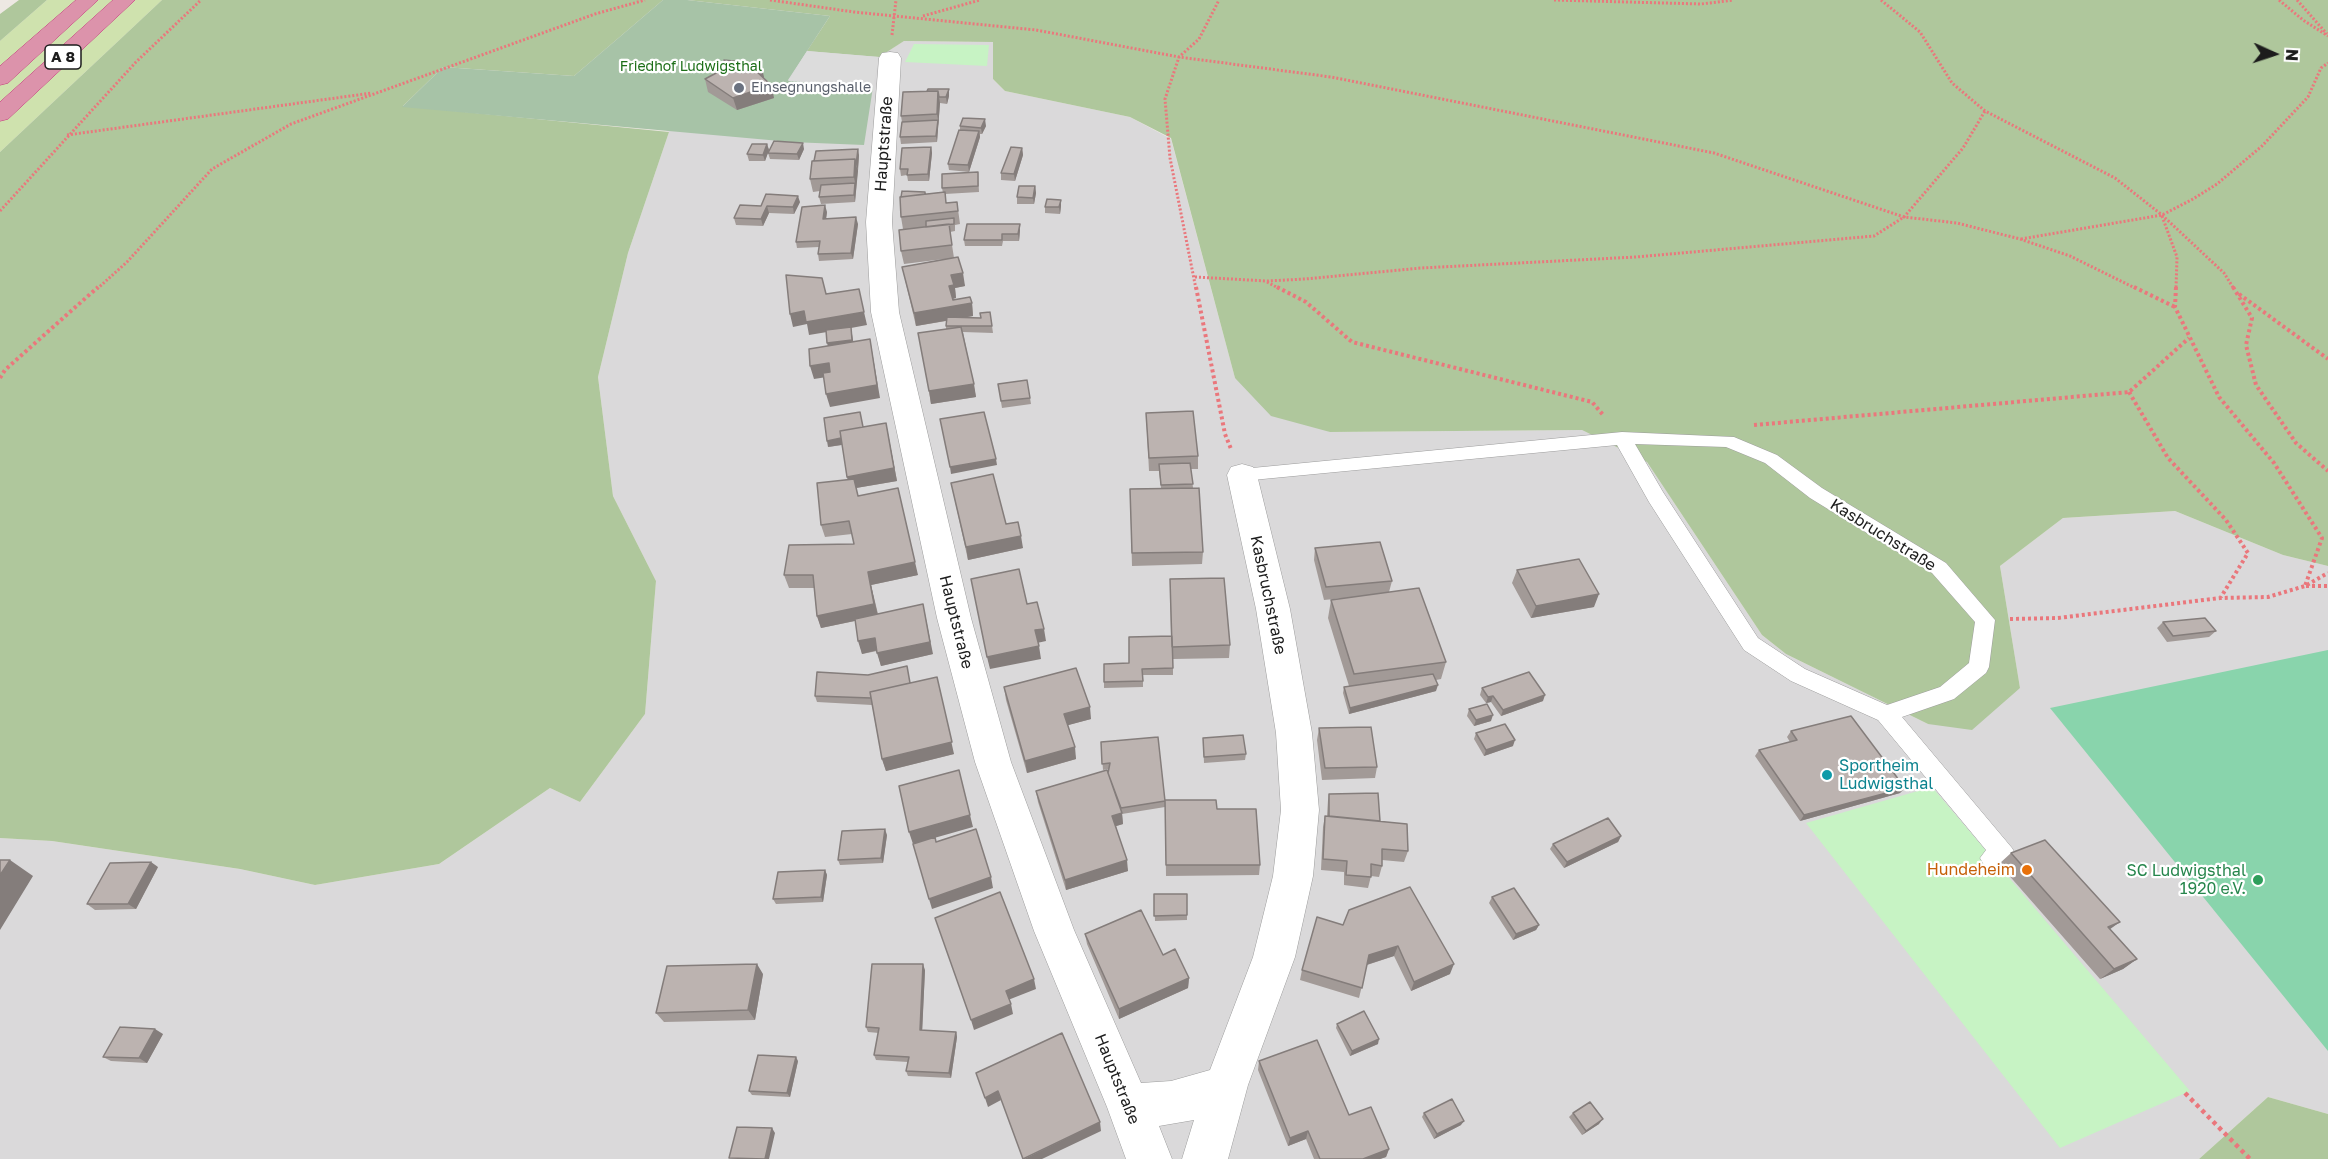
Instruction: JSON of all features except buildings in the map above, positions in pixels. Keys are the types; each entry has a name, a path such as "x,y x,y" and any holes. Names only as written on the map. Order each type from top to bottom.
{"highway":[{"name":"A 8","path":"0,78 88,0"},
{"name":"A 8","path":"0,114 125,0"}],"street":[{"name":"Hauptstraße","path":"890,58 879,222 885,312 954,618 993,762 1054,931 1129,1106 1149,1159"},
{"name":"Kasbruchstraße","path":"1205,1159 1226,1085 1274,957 1293,876 1300,810 1294,733 1277,631 1242,475"},
{"path":"1129,1106 1171,1103 1197,1097 1226,1085"}],"lane":[{"name":"Kasbruchstraße","path":"1242,475 1622,438 1728,441 1772,459 1816,493 1939,568 1985,620"},
{"path":"1622,438 1656,497 1751,644 1798,675 1886,714 2004,855 1992,858"},
{"path":"1886,714 1947,693 1979,667 1985,620"}],"path":[{"path":"0,211 135,62 201,0"},
{"path":"0,378 5,370 127,262 212,169 291,124 574,21 645,0"},
{"path":"770,0 1036,30 1179,57 1330,77 1714,153 1904,216 1957,223 2020,239 2070,256 2175,307"},
{"path":"890,58 896,0"},
{"path":"920,17 980,0"},
{"path":"1219,0 1199,39 1179,57 1165,99 1170,158 1225,434 1242,475"},
{"path":"1554,0 1701,4 1733,0"},
{"path":"1881,0 1920,32 1952,83 1985,111 2115,178 2162,215 2224,273 2252,318 2246,345 2256,385 2296,443 2328,471"},
{"path":"2279,0 2302,20 2328,35"},
{"path":"2297,0 2328,35"},
{"path":"2020,239 2162,215 2217,184 2262,146 2308,97 2320,68 2328,63"},
{"path":"67,135 381,92"},
{"path":"1195,277 1267,281 1421,268 1636,257 1874,236 1904,216 1964,148 1985,111"},
{"path":"2162,215 2177,257 2175,307 2189,338 2219,397 2274,463 2322,538 2305,586"},
{"path":"1267,281 1306,302 1352,342 1592,402 1622,438"},
{"path":"2235,291 2328,359"},
{"path":"1728,441 1748,426 1804,419 2129,392 2189,338"},
{"path":"2129,392 2168,458 2226,519 2248,553 2220,598"},
{"path":"1985,620 2058,618 2220,598 2268,597 2305,586 2328,573"},
{"path":"2305,586 2328,586"},
{"path":"2185,1093 2250,1159"}],"shaded area":[{"path":"663,0 687,0 878,57 904,41 994,42 993,79 1005,91 1130,117 1171,139 1235,378 1330,432 1582,430 1647,462 1762,635 1786,654 1928,724 2020,688 2000,566 2063,518 2175,511 2283,555 2328,566 2328,1114 2268,1097 2199,1159 0,1159 0,838 52,841 240,869 315,885 439,864 550,788 580,802 645,714 656,581 613,496 598,377 628,253 669,132 574,76"},
{"path":"807,51 879,57 873,87 788,81"}],"green space":[{"path":"19,0 47,0 0,41 0,14"},
{"path":"47,0 162,0 0,152 0,41"},
{"path":"162,0 663,0 574,76 443,67 403,106 669,132 628,253 598,377 613,496 656,581 645,714 580,802 550,788 439,864 315,885 240,869 52,841 0,838 0,152"},
{"name":"Friedhof Ludwigsthal","path":"663,0 687,0 830,16 788,80 873,87 864,145 791,142 402,107 443,67 574,76"},
{"path":"687,0 2328,0 2328,566 2283,555 2175,511 2063,518 2000,566 2020,688 1972,730 1928,724 1786,654 1762,635 1647,462 1582,430 1330,432 1271,416 1235,378 1171,138 1130,117 1005,91 993,79 993,42 904,41 879,57 807,51 830,16"},
{"path":"914,44 989,45 987,66 905,62"},
{"name":"SC Ludwigsthal 1920 e.V.","path":"2328,650 2328,1051 2050,708"},
{"path":"1932,787 2190,1091 2060,1148 1806,823"},
{"path":"2268,1097 2328,1114 2328,1159 2199,1159"}],"place":[{"name":"Einsegnungshalle","path":"739,88"},
{"name":"Sportheim Ludwigsthal","path":"1827,775"},
{"name":"Hundeheim","path":"2027,870"},
{"name":"SC Ludwigsthal 1920 e.V.","path":"2258,880"}]}
